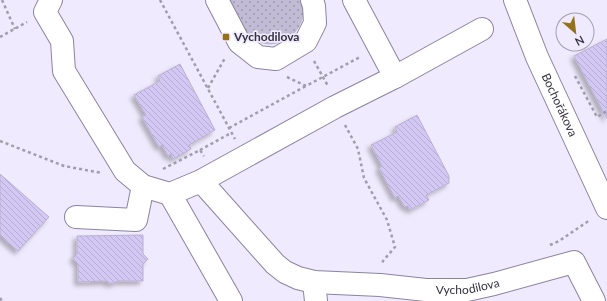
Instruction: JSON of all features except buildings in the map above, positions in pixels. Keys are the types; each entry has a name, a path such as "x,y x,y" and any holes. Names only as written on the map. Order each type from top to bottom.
{"street":[{"path":"217,0 238,42 258,56 276,59 306,41 315,23 314,6 312,0"},
{"path":"354,0 395,77"},
{"name":"Bochořákova","path":"515,0 601,212"},
{"path":"46,4 62,41 64,71 125,170 151,179 170,194 231,301"},
{"path":"170,194 209,177 335,107 395,77 482,29"},
{"name":"Vychodilova","path":"209,177 275,264 285,272 298,278 315,292 380,285 426,290 467,290 574,262 594,301"},
{"path":"76,217 136,220 151,179"}],"path":[{"path":"2,0 15,29"},
{"path":"160,0 245,157"},
{"path":"0,37 15,29 46,4"},
{"path":"208,89 226,57"},
{"path":"313,58 334,96 335,107 358,148 364,178 386,220 395,247 383,261"},
{"path":"575,76 597,116 607,111"},
{"path":"229,128 306,86"},
{"path":"151,179 231,133"},
{"path":"0,141 64,166 114,176 125,170"},
{"path":"200,150 209,177"},
{"path":"545,247 559,240 601,212"}],"shaded area":[{"path":"229,0 300,0 303,10 302,20 298,29 283,42 263,44 254,39 246,31"}],"place":[{"name":"Vychodilova","path":"226,37"}]}
